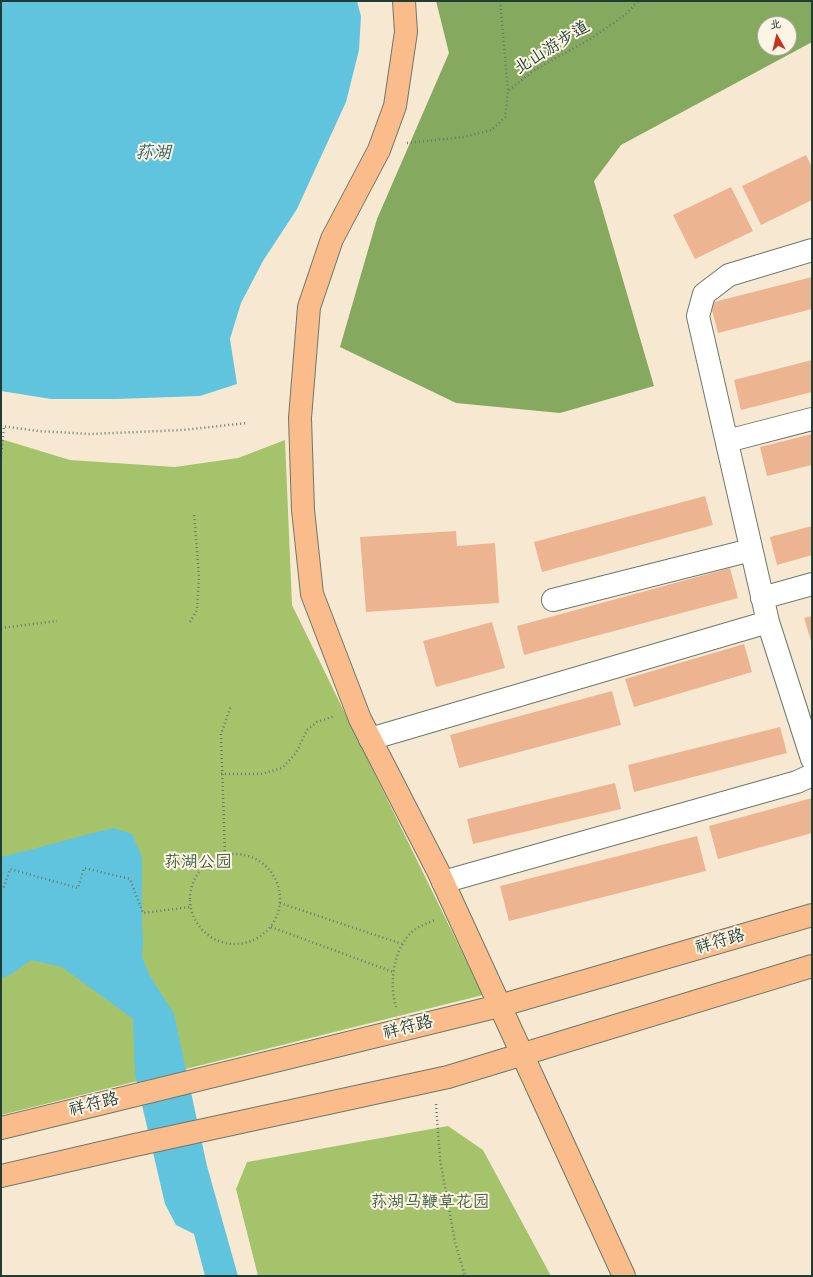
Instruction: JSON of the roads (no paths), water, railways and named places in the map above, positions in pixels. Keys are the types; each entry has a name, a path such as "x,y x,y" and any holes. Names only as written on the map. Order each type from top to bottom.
{"main road":[{"path":"404,1 406,32 395,106 379,150 332,239 309,307 300,418 303,510 312,594 356,708 370,739 443,882 624,1276"},
{"name":"祥符路","path":"1,1128 499,1006 812,915"},
{"path":"1,1176 135,1145 434,1081 812,966"}],"lane":[{"path":"812,250 729,276 704,294 698,316 768,622 812,758"},
{"path":"726,441 812,419"},
{"path":"553,600 751,550"},
{"path":"762,598 812,584"},
{"path":"370,739 768,622"},
{"path":"443,882 797,782 812,775"}],"water":[{"name":"荪湖","path":"1,1 357,1 361,16 359,50 346,102 297,209 263,261 241,303 230,339 237,384 200,396 116,399 51,399 1,391"},
{"path":"114,828 132,834 142,857 142,957 150,976 174,1014 207,1166 238,1276 205,1276 194,1234 176,1225 165,1204 135,1075 133,1019 62,967 31,960 10,975 1,978 1,857"}],"park label":[{"name":"荪湖公园","path":"198,863"},
{"name":"荪湖马鞭草花园","path":"430,1203"}]}
